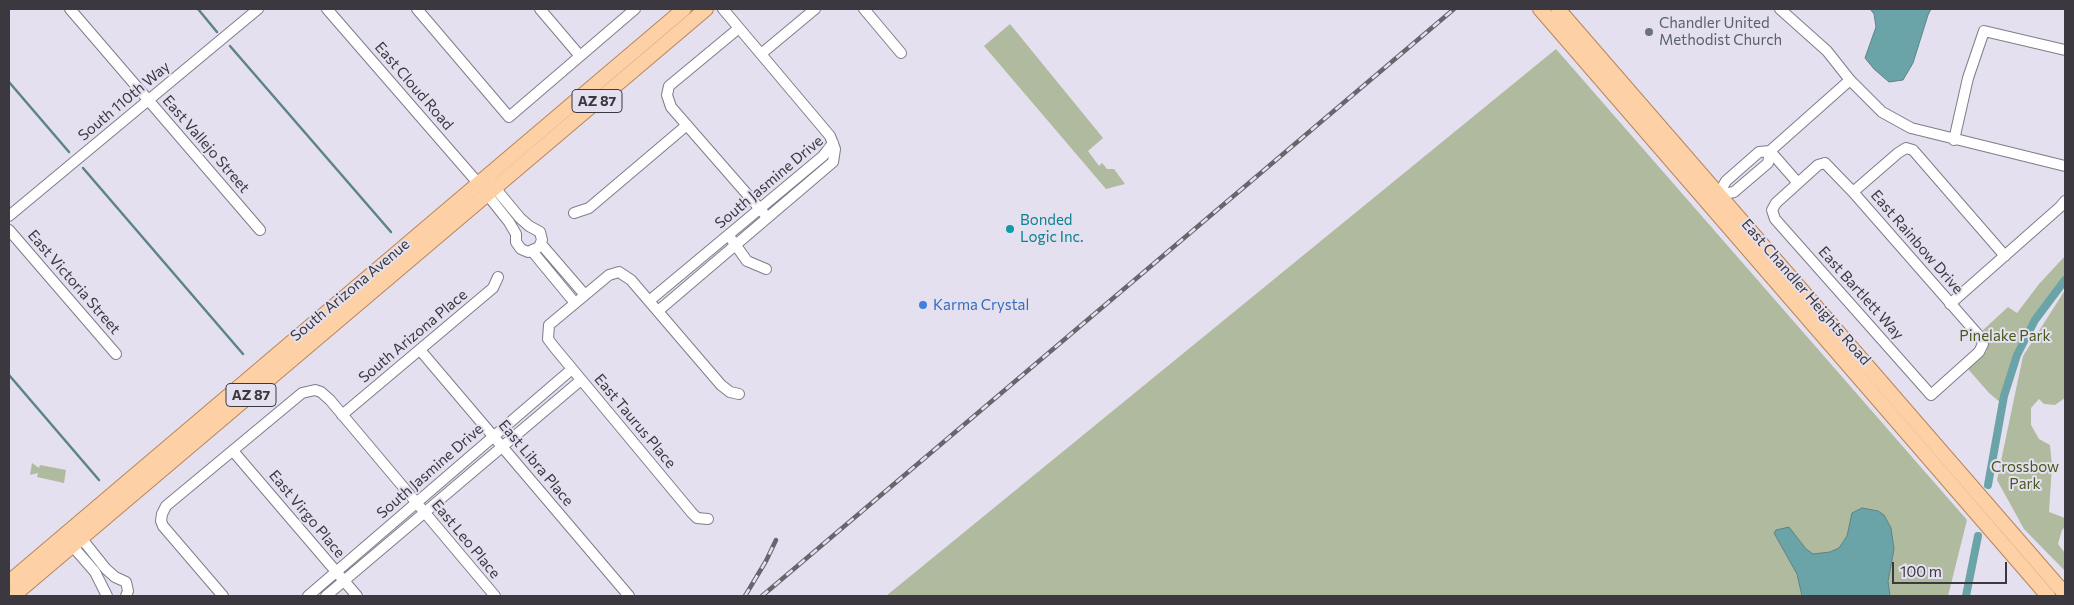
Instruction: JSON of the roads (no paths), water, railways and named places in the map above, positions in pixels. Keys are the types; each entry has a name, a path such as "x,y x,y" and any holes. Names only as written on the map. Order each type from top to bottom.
{"main road":[{"name":"South Arizona Avenue","path":"13,596 73,537 482,180 684,9"},
{"name":"South Arizona Avenue","path":"9,582 73,537 491,192 706,9"},
{"name":"East Chandler Heights Road","path":"1540,9 1994,512 2048,596"},
{"name":"East Chandler Heights Road","path":"1558,9 1713,199 1975,512 1990,528 2013,544 2065,594"},
{"path":"1975,512 1978,494"},
{"path":"1990,528 1994,512"}],"street":[{"name":"East Vallejo Street","path":"70,9 260,230"},
{"name":"South 110th Way","path":"9,216 258,9"},
{"name":"East Cloud Road","path":"327,9 482,180"},
{"path":"417,9 509,117 635,9"},
{"path":"540,9 580,56"},
{"path":"723,9 761,54 815,9"},
{"path":"864,9 901,53"},
{"path":"1780,9 1827,51 1850,80 1882,112 1911,128 2065,166"},
{"path":"739,28 669,86 667,95 669,101 687,126 763,213"},
{"path":"1954,140 1968,78 1984,31 2065,50"},
{"name":"South Jasmine Drive","path":"649,301 727,236 763,213 833,162 833,143 830,136 761,54"},
{"path":"1713,199 1726,181 1759,152 1770,151 1850,80"},
{"path":"574,213 589,208 687,126"},
{"path":"1853,192 1898,153 1906,148 1913,150 2005,256"},
{"path":"1770,151 1798,183"},
{"name":"East Rainbow Drive","path":"1798,183 1818,165 1825,163 1853,192 1980,337 1983,344"},
{"path":"482,180 516,234 518,246 524,251 532,251 539,248 541,244"},
{"name":"East Bartlett Way","path":"1798,183 1776,203 1772,210 1775,219 1932,395 1979,352 1983,344"},
{"path":"491,192 528,226 540,232 541,244 585,295"},
{"path":"1950,304 2065,201"},
{"name":"South Jasmine Drive","path":"658,311 737,245 763,213"},
{"name":"East Victoria Street","path":"9,230 116,354"},
{"path":"727,236 737,245 747,261 766,269"},
{"path":"532,251 575,303 609,275 619,272 631,280 720,385 730,392 740,394"},
{"name":"South Arizona Place","path":"342,415 493,288 498,277"},
{"name":"East Taurus Place","path":"575,303 549,325 548,339 692,513 697,518 708,519"},
{"name":"East Libra Place","path":"420,350 629,596"},
{"name":"South Jasmine Drive","path":"308,596 572,369"},
{"name":"South Jasmine Drive","path":"326,596 581,380"},
{"name":"East Leo Place","path":"233,450 302,393 314,390 321,392 495,596"},
{"path":"223,596 163,526 161,521 166,506 233,450"},
{"name":"East Virgo Place","path":"233,450 357,596"},
{"path":"73,537 115,577 126,582 128,586 127,596"},
{"path":"73,537 95,572 107,596"}],"waterway":[{"path":"198,9 217,32"},
{"path":"230,46 391,232"},
{"path":"9,82 69,152"},
{"path":"83,168 243,354"},
{"path":"1988,485 2004,396 2017,355 2035,320 2065,280"},
{"path":"9,375 99,480"},
{"path":"1966,596 1978,536"}],"railway":[{"path":"762,596 1454,9"},
{"path":"745,596 776,540"}],"place":[{"name":"Chandler United Methodist Church","path":"1649,32"},
{"name":"Bonded Logic Inc.","path":"1010,229"},
{"name":"Karma Crystal","path":"923,305"}],"park label":[{"name":"Pinelake Park","path":"2005,336"},
{"name":"Crossbow Park","path":"2025,476"}]}
